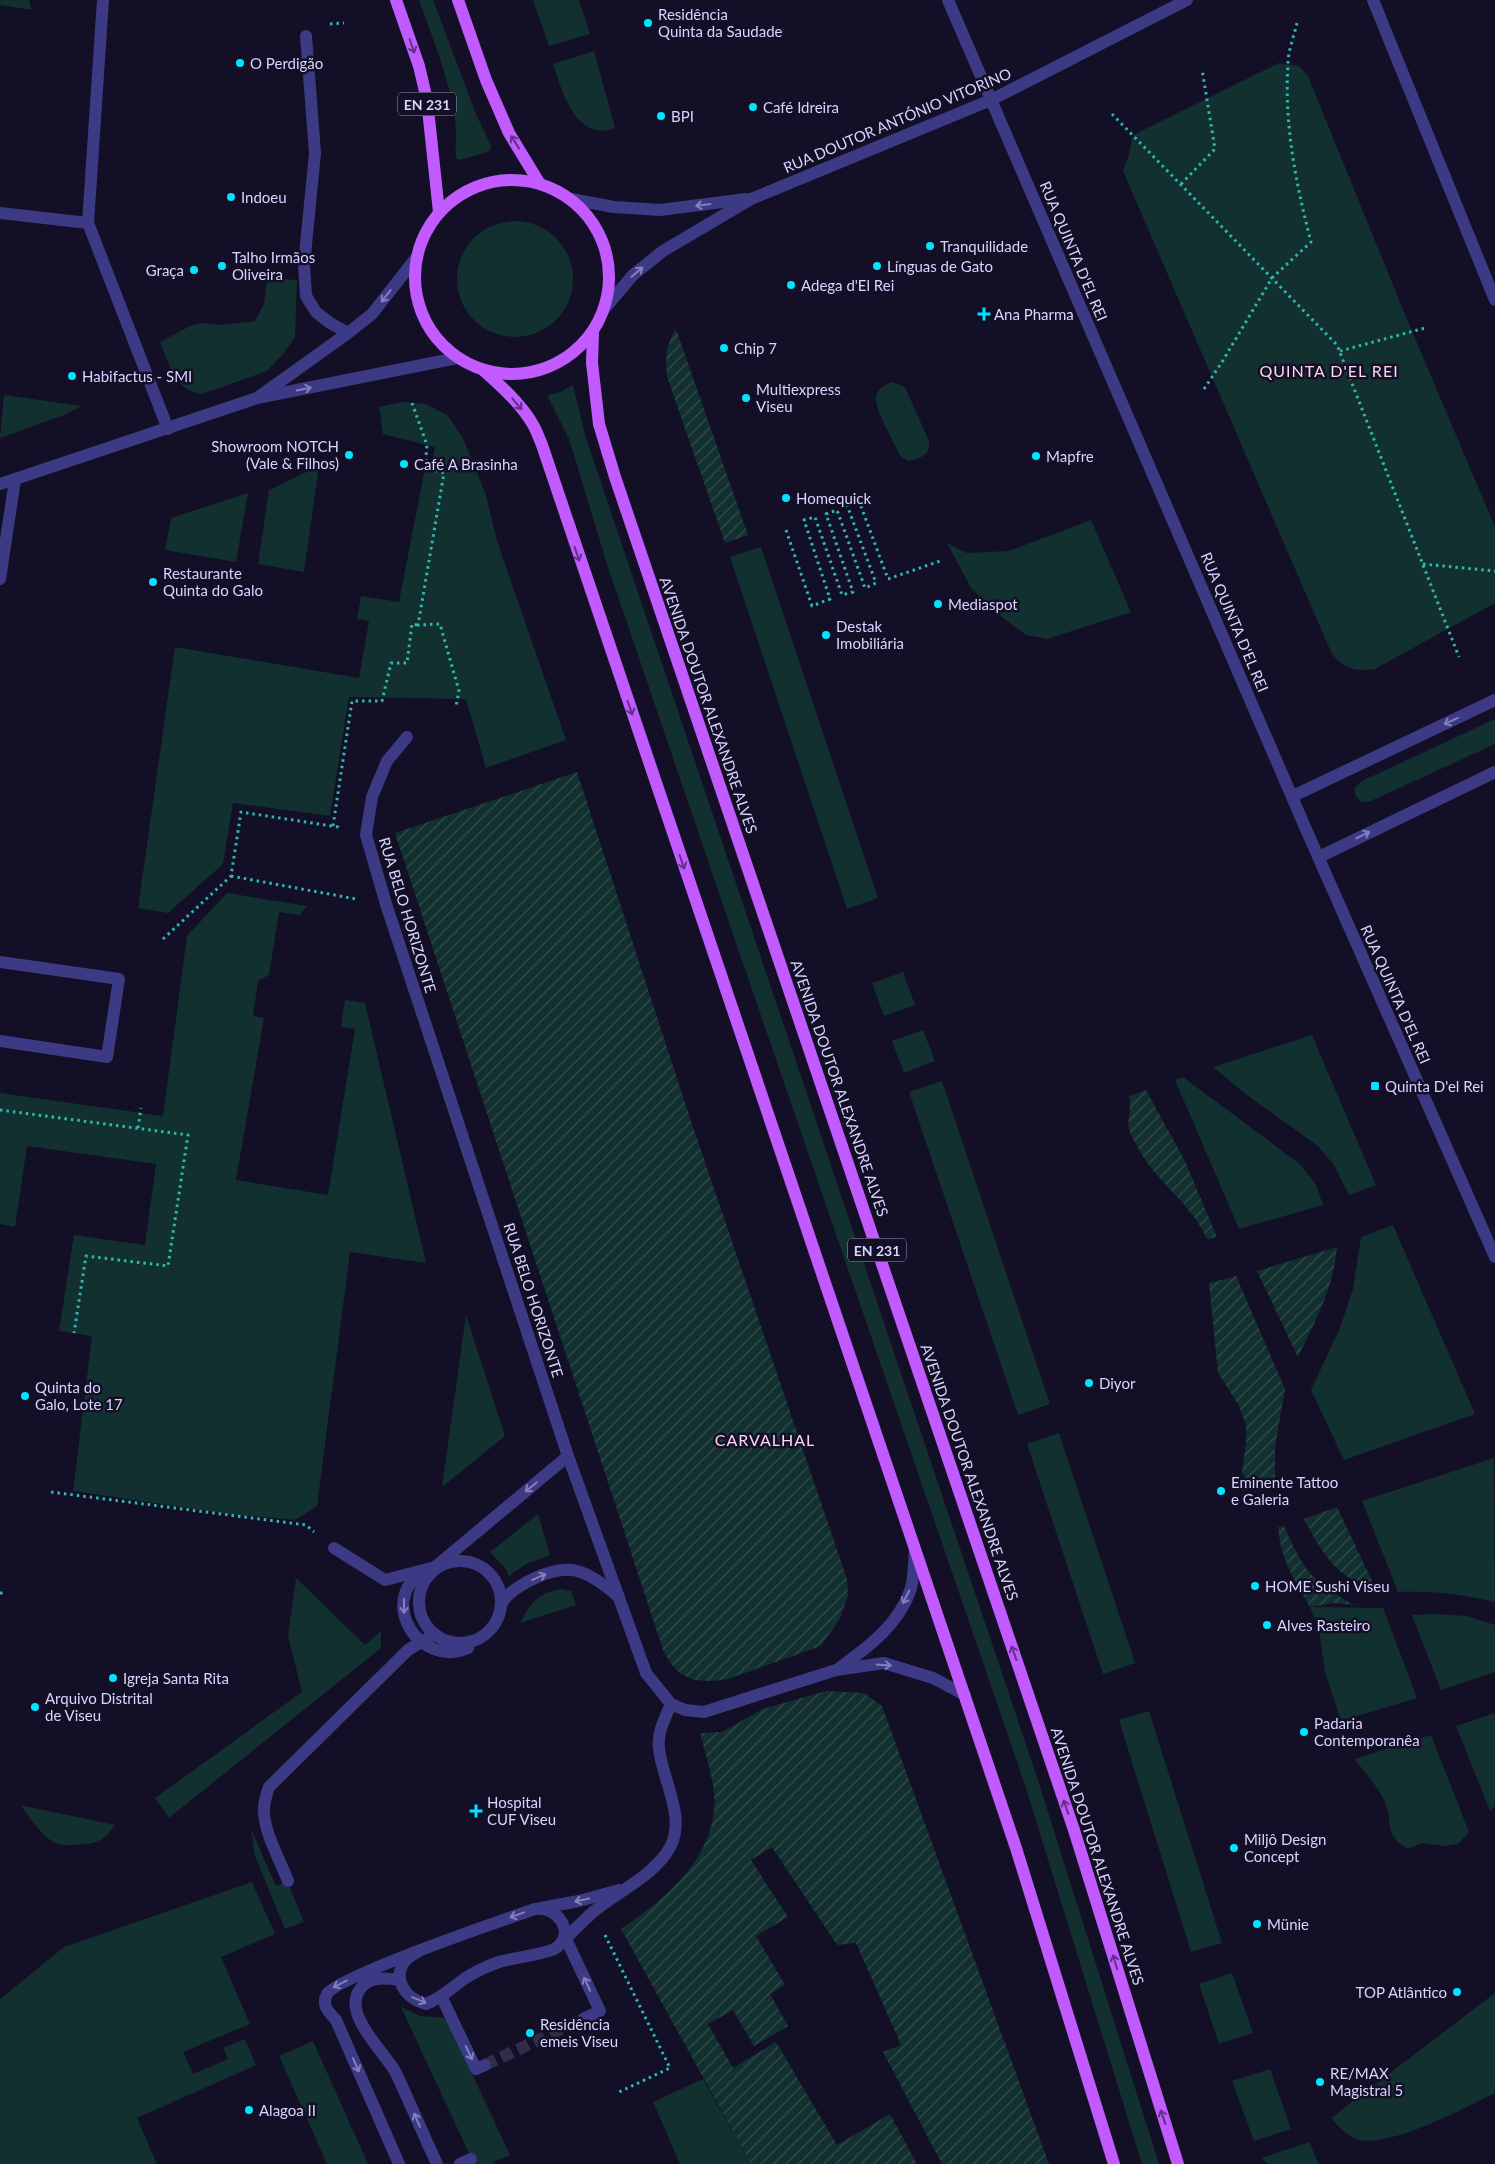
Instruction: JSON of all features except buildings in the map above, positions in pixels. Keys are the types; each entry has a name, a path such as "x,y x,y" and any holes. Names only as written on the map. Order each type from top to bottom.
{"main road":[{"name":"EN 231","path":"396,0 419,66 426,100 439,212"},
{"path":"458,0 486,80 509,133 540,184"},
{"name":"EN 231","path":"513,179 540,184 556,190 571,199 593,220 606,248 610,278 605,308 593,333 571,355 544,370 514,375 483,370 457,358 436,338 422,314 415,287 416,258 424,233 439,212 460,194 486,183 513,179"},
{"name":"AVENIDA DOUTOR ALEXANDRE ALVES","path":"593,333 592,363 599,424 615,477 1068,1811 1178,2164"},
{"name":"EN 231","path":"483,370 518,404 532,423 542,445 557,495 1016,1848 1112,2162"}],"street":[{"path":"103,0 88,223 168,429"},
{"name":"RUA QUINTA D'EL REI","path":"948,0 1292,796 1495,1256"},
{"name":"RUA DOUTOR ANTÓNIO VITORINO","path":"605,308 633,275 663,251 751,199 991,100 1187,0"},
{"path":"1373,0 1495,300"},
{"path":"306,36 315,153 304,265 306,296 316,312 330,323 348,333"},
{"name":"RUA DOUTOR ANTÓNIO VITORINO","path":"571,199 614,207 660,210 751,199"},
{"path":"0,213 88,223"},
{"path":"256,398 348,333 375,310 416,258"},
{"path":"0,484 256,398 457,358"},
{"path":"0,579 15,480"},
{"path":"1292,796 1495,700"},
{"name":"RUA BELO HORIZONTE","path":"407,737 387,761 372,797 366,835 386,904 568,1456 646,1673 671,1704"},
{"path":"1319,857 1495,772"},
{"path":"0,962 119,979 107,1057 0,1041"},
{"path":"568,1456 432,1568 415,1577 407,1586 403,1601 404,1616 410,1630 422,1642 434,1649 448,1652 463,1650 482,1640 498,1617 505,1597 521,1586 554,1571 573,1570 584,1572 595,1578 619,1597"},
{"path":"334,1548 385,1580 449,1562 474,1563 485,1569 495,1579 500,1591 501,1604"},
{"path":"836,1670 867,1648 894,1620 911,1588 915,1549"},
{"path":"432,1568 423,1585 419,1605 422,1618 435,1634 454,1642 468,1642 481,1637 492,1628"},
{"path":"288,1881 266,1826 264,1801 269,1787 408,1650 435,1634"},
{"path":"418,1952 405,1960 399,1973 400,1980 406,1992 420,2003 426,2004 442,1996 467,1977 498,1963 556,1948 594,1912 648,1874 667,1854 674,1833 675,1811 659,1749 660,1732 671,1704 684,1710 704,1712 836,1670 884,1663 933,1678 965,1695"},
{"path":"399,2164 336,2020 325,2008 325,2001 329,1992 335,1986 418,1952 535,1909 579,1901 629,1888"},
{"path":"535,1909 547,1909 560,1918 564,1930 562,1941 556,1948"},
{"path":"566,1939 600,2011 583,2019"},
{"path":"400,1980 377,1978 364,1984 358,1991 355,2001 357,2012 361,2024 389,2060 437,2164"},
{"path":"442,1996 476,2069 485,2065"}],"path":[{"path":"1204,389 1272,278 1311,242 1298,192 1289,135 1288,63 1296,23"},
{"path":"1181,184 1215,149 1202,70"},
{"path":"1112,114 1337,345 1459,657"},
{"path":"1340,351 1425,328"},
{"path":"412,403 427,445 424,468 444,473 418,625"},
{"path":"786,530 812,606 830,599 804,520 815,517 842,596 853,592 826,514 837,510 864,588 876,583 847,505 858,501 888,579 942,560"},
{"path":"1423,564 1495,571"},
{"path":"333,826 352,701 382,701 391,663 407,663 412,624 440,624 459,691 456,706"},
{"path":"162,940 231,876 241,812 338,826 341,836"},
{"path":"231,876 363,901"},
{"path":"138,1128 141,1108"},
{"path":"0,1110 188,1135 168,1266 86,1256 74,1333"},
{"path":"51,1492 306,1525 334,1548"},
{"path":"594,1912 670,2068 617,2093"}],"green space":[{"path":"0,0 29,0 32,10 0,5"},
{"path":"419,0 433,0 476,114 491,146 490,151 460,160 456,158 456,124 449,88"},
{"path":"533,0 579,0 590,34 549,46"},
{"path":"594,51 615,128 602,131 590,128 573,112 561,88 553,64"},
{"path":"1279,63 1299,66 1308,76 1406,317 1495,527 1495,603 1375,669 1361,670 1350,668 1340,662 1331,652 1123,171 1133,135"},
{"path":"515,221 537,225 556,238 569,257 573,279 569,301 556,320 537,333 515,337 493,333 474,320 461,301 457,279 461,257 474,238 493,225"},
{"path":"267,278 297,280 295,337 284,353 267,371 202,394 193,392 185,387 179,382 170,368 160,342 192,325 204,323 222,325 255,321 264,304"},
{"path":"676,329 748,535 725,543 667,377 667,352 670,340"},
{"path":"893,382 905,387 929,441 928,450 924,456 917,459 908,461 900,456 878,409 876,397 878,391 885,385"},
{"path":"573,385 585,435 1037,1777 1159,2164 1142,2164 1024,1782 607,564 569,439 547,395 558,393"},
{"path":"4,395 81,406 64,415 0,438"},
{"path":"402,402 425,404 447,415 463,438 486,495 497,541 566,740 486,768 466,699 349,697 330,816 233,803 223,864 168,913 138,908 175,647 359,678 369,621 357,619 361,596 399,602 425,468 439,469 431,467 435,447 383,434 379,407"},
{"path":"319,466 304,572 258,564 269,490"},
{"path":"248,493 236,562 165,550 171,518"},
{"path":"1091,520 1131,612 1047,639 1026,635 998,614 971,588 947,543 967,553 1009,551"},
{"path":"761,547 878,898 847,909 730,557"},
{"path":"1495,719 1495,744 1371,801 1361,802 1356,796 1354,789 1362,781"},
{"path":"577,772 691,1121 847,1579 848,1596 840,1618 821,1646 728,1679 706,1681 689,1678 675,1668 663,1650 395,833"},
{"path":"227,893 307,906 300,915 279,912 269,975 258,981 253,1016 264,1018 236,1180 328,1195 355,1029 341,1027 345,1000 365,1003 426,1263 350,1252 317,1506 295,1520 229,1514 73,1491 92,1336 59,1331 74,1235 145,1245 156,1164 27,1146 15,1227 0,1224 0,1093 163,1116 187,936"},
{"path":"903,972 915,1005 884,1016 872,983"},
{"path":"923,1030 935,1061 904,1073 892,1041"},
{"path":"1312,1035 1376,1185 1349,1195 1334,1165 1318,1146 1243,1092 1213,1067"},
{"path":"1183,1077 1301,1165 1316,1185 1323,1205 1239,1229 1175,1080"},
{"path":"942,1081 1050,1404 1018,1415 909,1092"},
{"path":"1146,1090 1185,1161 1217,1237 1207,1239 1192,1214 1145,1160 1129,1130 1129,1096"},
{"path":"1393,1225 1475,1414 1344,1460 1311,1390 1340,1328 1353,1289 1361,1237"},
{"path":"1337,1247 1328,1291 1298,1357 1257,1271"},
{"path":"1236,1276 1285,1389 1275,1447 1275,1480 1258,1486 1248,1482 1242,1473 1246,1425 1238,1404 1218,1373 1209,1283"},
{"path":"466,1315 505,1436 442,1487"},
{"path":"1059,1433 1135,1663 1103,1674 1027,1444"},
{"path":"1494,1458 1495,1602 1447,1594 1398,1592 1362,1501"},
{"path":"1337,1507 1376,1589 1350,1579 1340,1571 1317,1543 1304,1519"},
{"path":"538,1514 550,1555 526,1564 509,1576 506,1569 490,1552"},
{"path":"1284,1526 1303,1564 1310,1573 1328,1589 1355,1605 1334,1603 1310,1607 1285,1559 1278,1527"},
{"path":"296,1578 365,1645 381,1631 381,1648 169,1818 155,1798 302,1692 288,1636"},
{"path":"561,1589 571,1591 576,1605 520,1623 531,1605 540,1596"},
{"path":"1310,1607 1383,1608 1417,1698 1341,1721 1325,1672 1319,1629"},
{"path":"1412,1615 1467,1616 1495,1625 1495,1672 1441,1690"},
{"path":"826,1691 864,1693 882,1706 1049,2164 942,2164 883,2052 901,2045 856,1943 837,1945 772,1847 751,1860 788,1917 756,1936 785,1985 770,1994 788,2026 754,2046 733,2010 708,2024 733,2068 776,2042 837,2145 890,2114 917,2164 751,2164 621,1929 656,1903 687,1873 699,1855 708,1836 713,1815 714,1793 700,1733 722,1732 763,1709"},
{"path":"1149,1711 1222,1943 1191,1952 1119,1720"},
{"path":"1495,1713 1495,1806 1490,1811 1456,1726"},
{"path":"1431,1735 1469,1832 1458,1844 1445,1846 1422,1843 1408,1849 1400,1844 1392,1833 1384,1800 1374,1783 1354,1759"},
{"path":"20,1805 115,1825 101,1840 89,1844 59,1844 45,1836"},
{"path":"251,1829 276,1886 287,1881 304,1922 285,1929 255,1856"},
{"path":"252,1882 275,1934 221,1957 250,2024 183,2052 193,2074 228,2059 223,2048 245,2039 256,2065 137,2118 157,2164 0,2164 0,1999 64,1947"},
{"path":"1232,1973 1253,2033 1219,2044 1199,1984"},
{"path":"1495,1993 1495,2093 1425,2126 1385,2139 1367,2141 1354,2138 1339,2127 1331,2118"},
{"path":"401,2007 420,2016 446,2018 510,2155 494,2162 495,2164 474,2164"},
{"path":"313,2041 368,2164 327,2164 279,2056"},
{"path":"1270,2069 1291,2129 1254,2141 1232,2081"},
{"path":"703,2079 751,2164 680,2164 653,2102"},
{"path":"1309,2142 1319,2164 1267,2164 1262,2158"}],"tunnel":[{"path":"485,2065 583,2019"}],"place":[{"name":"Residência Quinta da Saudade","path":"648,23"},
{"name":"O Perdigão","path":"240,63"},
{"name":"Café Idreira","path":"753,107"},
{"name":"BPI","path":"661,116"},
{"name":"Indoeu","path":"231,197"},
{"name":"Tranquilidade","path":"930,246"},
{"name":"Talho Irmãos Oliveira","path":"222,266"},
{"name":"Línguas de Gato","path":"877,266"},
{"name":"Graça","path":"194,270"},
{"name":"Adega d'El Rei","path":"791,285"},
{"name":"Ana Pharma","path":"984,314"},
{"name":"Chip 7","path":"724,348"},
{"name":"Habifactus - SMI","path":"72,376"},
{"name":"Multiexpress Viseu","path":"746,398"},
{"name":"Showroom NOTCH (Vale & Filhos)","path":"349,455"},
{"name":"Mapfre","path":"1036,456"},
{"name":"Café A Brasinha","path":"404,464"},
{"name":"Homequick","path":"786,498"},
{"name":"Restaurante Quinta do Galo","path":"153,582"},
{"name":"Mediaspot","path":"938,604"},
{"name":"Destak Imobiliária","path":"826,635"},
{"name":"Quinta D'el Rei","path":"1375,1086"},
{"name":"Diyor","path":"1089,1383"},
{"name":"Quinta do Galo, Lote 17","path":"25,1396"},
{"name":"Eminente Tattoo e Galeria","path":"1221,1491"},
{"name":"HOME Sushi Viseu","path":"1255,1586"},
{"name":"Alves Rasteiro","path":"1267,1625"},
{"name":"Igreja Santa Rita","path":"113,1678"},
{"name":"Arquivo Distrital de Viseu","path":"35,1707"},
{"name":"Padaria Contemporanêa","path":"1304,1732"},
{"name":"Hospital CUF Viseu","path":"476,1811"},
{"name":"Miljô Design Concept","path":"1234,1848"},
{"name":"Münie","path":"1257,1924"},
{"name":"TOP Atlântico","path":"1457,1992"},
{"name":"Residência emeis Viseu","path":"530,2033"},
{"name":"RE/MAX Magistral 5","path":"1320,2082"},
{"name":"Alagoa II","path":"249,2110"}],"district":[{"name":"QUINTA D'EL REI","path":"1329,370"},
{"name":"CARVALHAL","path":"765,1439"}]}
